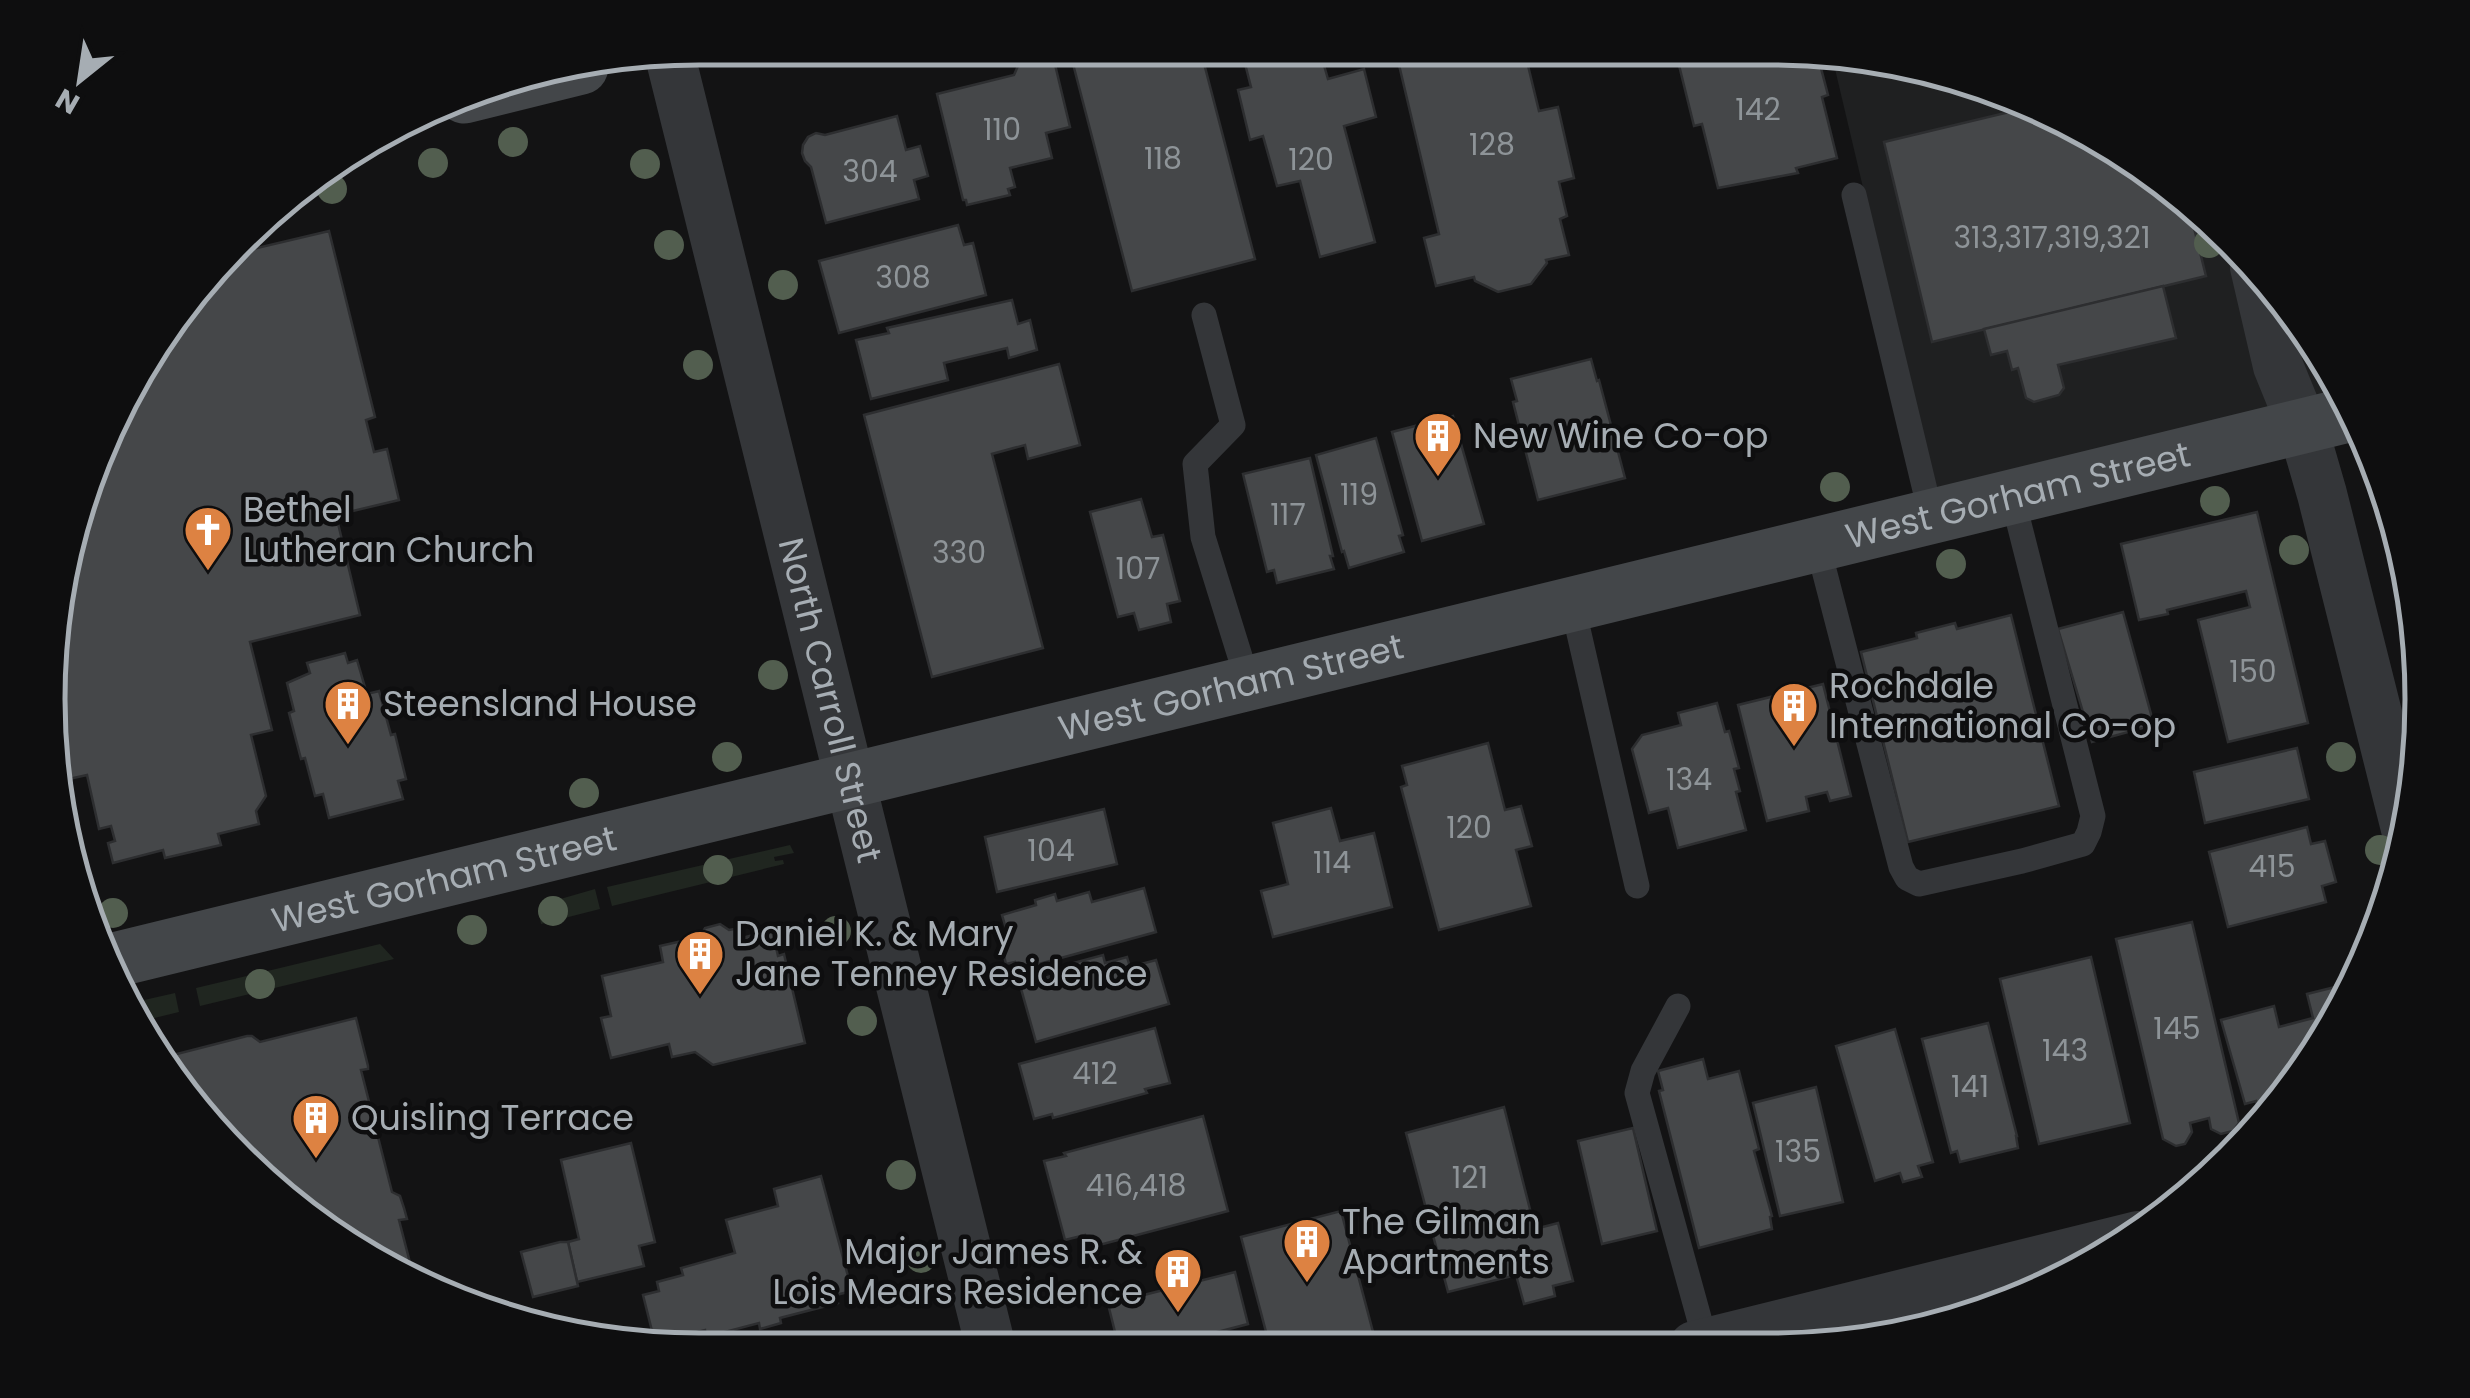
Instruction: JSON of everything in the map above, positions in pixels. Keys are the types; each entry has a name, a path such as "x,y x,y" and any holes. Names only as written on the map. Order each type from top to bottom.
{"main road":[{"name":"West Gorham Street","path":"121,958 2339,417"}],"street":[{"name":"North Carroll Street","path":"673,66 987,1333"},
{"path":"2262,298 2278,366 2302,426 2322,494 2398,796"},
{"path":"1764,1333 1968,1298 2053,1267"}],"lane":[{"path":"1854,195 1931,515"},
{"path":"1204,315 1233,425 1196,464 1204,537 1248,682"},
{"path":"1817,544 1907,878 1919,884 2022,861 2083,844 2093,816 2012,496"},
{"path":"1572,603 1636,886"},
{"path":"1678,1006 1643,1071 1637,1093 1697,1333"}],"shaded area":[{"path":"1835,68 1935,87 2014,113 2123,172 2189,222 2248,281 2298,347 2339,417 1940,513"},
{"path":"790,845 794,853 774,857 784,864 612,906 607,887"},
{"path":"595,889 600,909 541,924 539,913 543,904"},
{"path":"380,944 394,959 200,1006 196,988"},
{"path":"175,993 179,1012 152,1019 142,1001"}],"building":[{"path":"1018,65 1055,65 1070,127 1046,133 1052,158 1010,168 1015,187 1008,189 1010,195 967,205 937,94 1014,75"},
{"path":"1073,65 1204,65 1255,259 1132,291"},
{"path":"1245,65 1324,65 1328,79 1364,69 1376,117 1344,126 1375,242 1320,257 1300,181 1277,186 1263,136 1250,140 1238,90 1251,87"},
{"path":"1399,65 1528,65 1539,111 1558,107 1574,178 1559,182 1567,216 1560,219 1569,255 1546,260 1531,284 1498,292 1474,277 1436,286 1424,238 1439,234"},
{"path":"1679,65 1821,67 1828,95 1822,97 1837,158 1796,168 1798,173 1718,188 1702,124 1694,126"},
{"path":"2014,113 2088,150 2189,222 2194,226 2206,276 1932,342 1884,142"},
{"path":"897,116 906,150 920,146 928,176 914,180 919,199 826,223 811,167 802,153 808,137"},
{"path":"958,225 964,245 973,243 986,295 839,333 819,261"},
{"name":"Bethel Lutheran Church","path":"329,231 375,417 366,420 374,452 387,449 399,500 336,515 360,615 250,642 272,730 251,735 266,796 256,811 259,824 218,834 221,845 165,858 163,850 113,863 108,843 115,841 111,826 99,829 87,775 70,779 66,658 77,575 99,495 130,419 196,313 253,249"},
{"path":"2163,286 2176,338 2058,365 2064,388 2059,395 2034,402 2026,398 2018,368 2012,370 2007,351 1991,355 1984,329"},
{"path":"1012,300 1018,324 1030,320 1037,350 1009,358 1007,348 944,363 948,380 871,399 856,340 889,333 887,328"},
{"path":"1591,359 1625,478 1538,500 1513,402 1517,401 1511,379"},
{"path":"1059,364 1080,445 1028,459 1025,445 992,454 1043,648 932,677 864,415"},
{"name":"New Wine Co-op","path":"1453,416 1484,524 1422,541 1392,432"},
{"path":"1376,438 1403,535 1399,536 1404,552 1349,568 1316,455"},
{"path":"1310,458 1334,569 1277,583 1274,570 1267,572 1243,474"},
{"path":"1141,499 1152,537 1163,535 1180,601 1167,604 1171,622 1139,630 1134,613 1118,617 1090,512"},
{"path":"2257,512 2308,723 2228,742 2198,620 2250,607 2246,591 2139,620 2121,544"},
{"path":"2123,612 2154,725 2092,742 2058,629"},
{"path":"2011,615 2059,806 1908,842 1861,652 1917,638 1916,633 1955,623 1957,629"},
{"name":"Steensland House","path":"345,653 348,663 357,660 367,694 379,691 406,779 398,781 403,799 329,818 323,794 315,796 305,758 301,759 289,713 294,711 287,683 310,673 307,663"},
{"name":"Rochdale International Co-op","path":"1823,684 1851,796 1830,801 1827,792 1806,797 1809,811 1767,821 1738,705"},
{"path":"1717,703 1739,768 1734,769 1740,791 1736,792 1746,830 1678,848 1668,808 1649,813 1632,749 1642,735 1681,725 1678,713"},
{"path":"1488,743 1505,810 1521,806 1532,846 1516,850 1531,906 1439,930 1401,787 1407,785 1402,766"},
{"path":"2297,748 2309,799 2205,823 2194,772"},
{"path":"1331,808 1340,841 1374,833 1392,907 1273,937 1261,891 1288,884 1273,823"},
{"path":"1104,809 1117,864 997,892 985,837"},
{"path":"2307,827 2311,844 2325,841 2336,882 2322,886 2326,902 2228,927 2209,852"},
{"path":"1144,888 1156,932 1017,970 1015,962 1006,964 1001,944 1010,942 1002,915 1036,905 1035,900 1055,894 1057,901 1089,892 1092,902"},
{"path":"2192,922 2239,1123 2233,1131 2221,1134 2211,1129 2209,1118 2190,1123 2192,1132 2185,1144 2176,1146 2163,1139 2116,939"},
{"name":"Daniel K. & Mary Jane Tenney Residence","path":"720,924 729,930 740,928 742,938 772,930 778,956 784,954 805,1043 713,1065 695,1052 672,1057 669,1044 611,1058 601,1018 611,1016 602,976 663,962 660,946 700,937 705,928"},
{"path":"1103,955 1105,963 1127,957 1130,967 1156,960 1169,1004 1036,1042 1020,985 1075,969 1073,963"},
{"path":"2091,957 2130,1123 2039,1144 2000,979"},
{"path":"2335,988 2274,1085 2257,1106 2256,1101 2245,1104 2221,1020 2274,1006 2279,1027 2313,1018 2307,994"},
{"name":"Quisling Terrace","path":"356,1018 368,1066 361,1070 392,1192 400,1196 407,1219 399,1220 410,1263 347,1226 281,1176 222,1117 175,1055 247,1036 260,1042"},
{"path":"1988,1023 2018,1148 1960,1162 1957,1151 1951,1153 1922,1039"},
{"path":"1155,1028 1170,1083 1053,1118 1052,1114 1034,1119 1019,1064"},
{"path":"1895,1029 1933,1162 1918,1166 1922,1177 1903,1182 1900,1173 1875,1181 1836,1046"},
{"path":"1703,1059 1708,1079 1739,1071 1759,1149 1754,1151 1772,1229 1699,1248 1659,1091 1663,1090 1658,1071"},
{"path":"1816,1087 1843,1202 1780,1216 1753,1103"},
{"path":"1504,1107 1535,1229 1558,1223 1573,1281 1553,1286 1555,1296 1524,1304 1516,1275 1448,1292 1406,1133"},
{"path":"1203,1116 1228,1211 1088,1248 1085,1235 1065,1240 1044,1161"},
{"path":"1633,1128 1657,1231 1602,1244 1578,1141"},
{"path":"631,1143 655,1242 639,1246 644,1266 577,1282 568,1242 579,1239 561,1160"},
{"path":"821,1176 852,1291 836,1295 838,1303 780,1318 781,1323 760,1329 759,1323 721,1333 652,1331 643,1295 659,1291 657,1282 683,1275 681,1268 735,1253 726,1220 778,1206 774,1189"},
{"name":"The Gilman Apartments","path":"1341,1211 1373,1333 1266,1333 1241,1237"},
{"path":"568,1242 578,1286 533,1297 521,1252"},
{"name":"Major James R. & Lois Mears Residence","path":"1235,1272 1248,1324 1214,1333 1115,1333 1108,1304"}],"place":[{"name":"New Wine Co-op","path":"1438,478"},
{"name":"Bethel Lutheran Church","path":"208,572"},
{"name":"Steensland House","path":"348,746"},
{"name":"Rochdale International Co-op","path":"1794,748"},
{"name":"Daniel K. & Mary Jane Tenney Residence","path":"700,996"},
{"name":"Quisling Terrace","path":"316,1160"},
{"name":"The Gilman Apartments","path":"1307,1284"},
{"name":"Major James R. & Lois Mears Residence","path":"1178,1314"}]}
